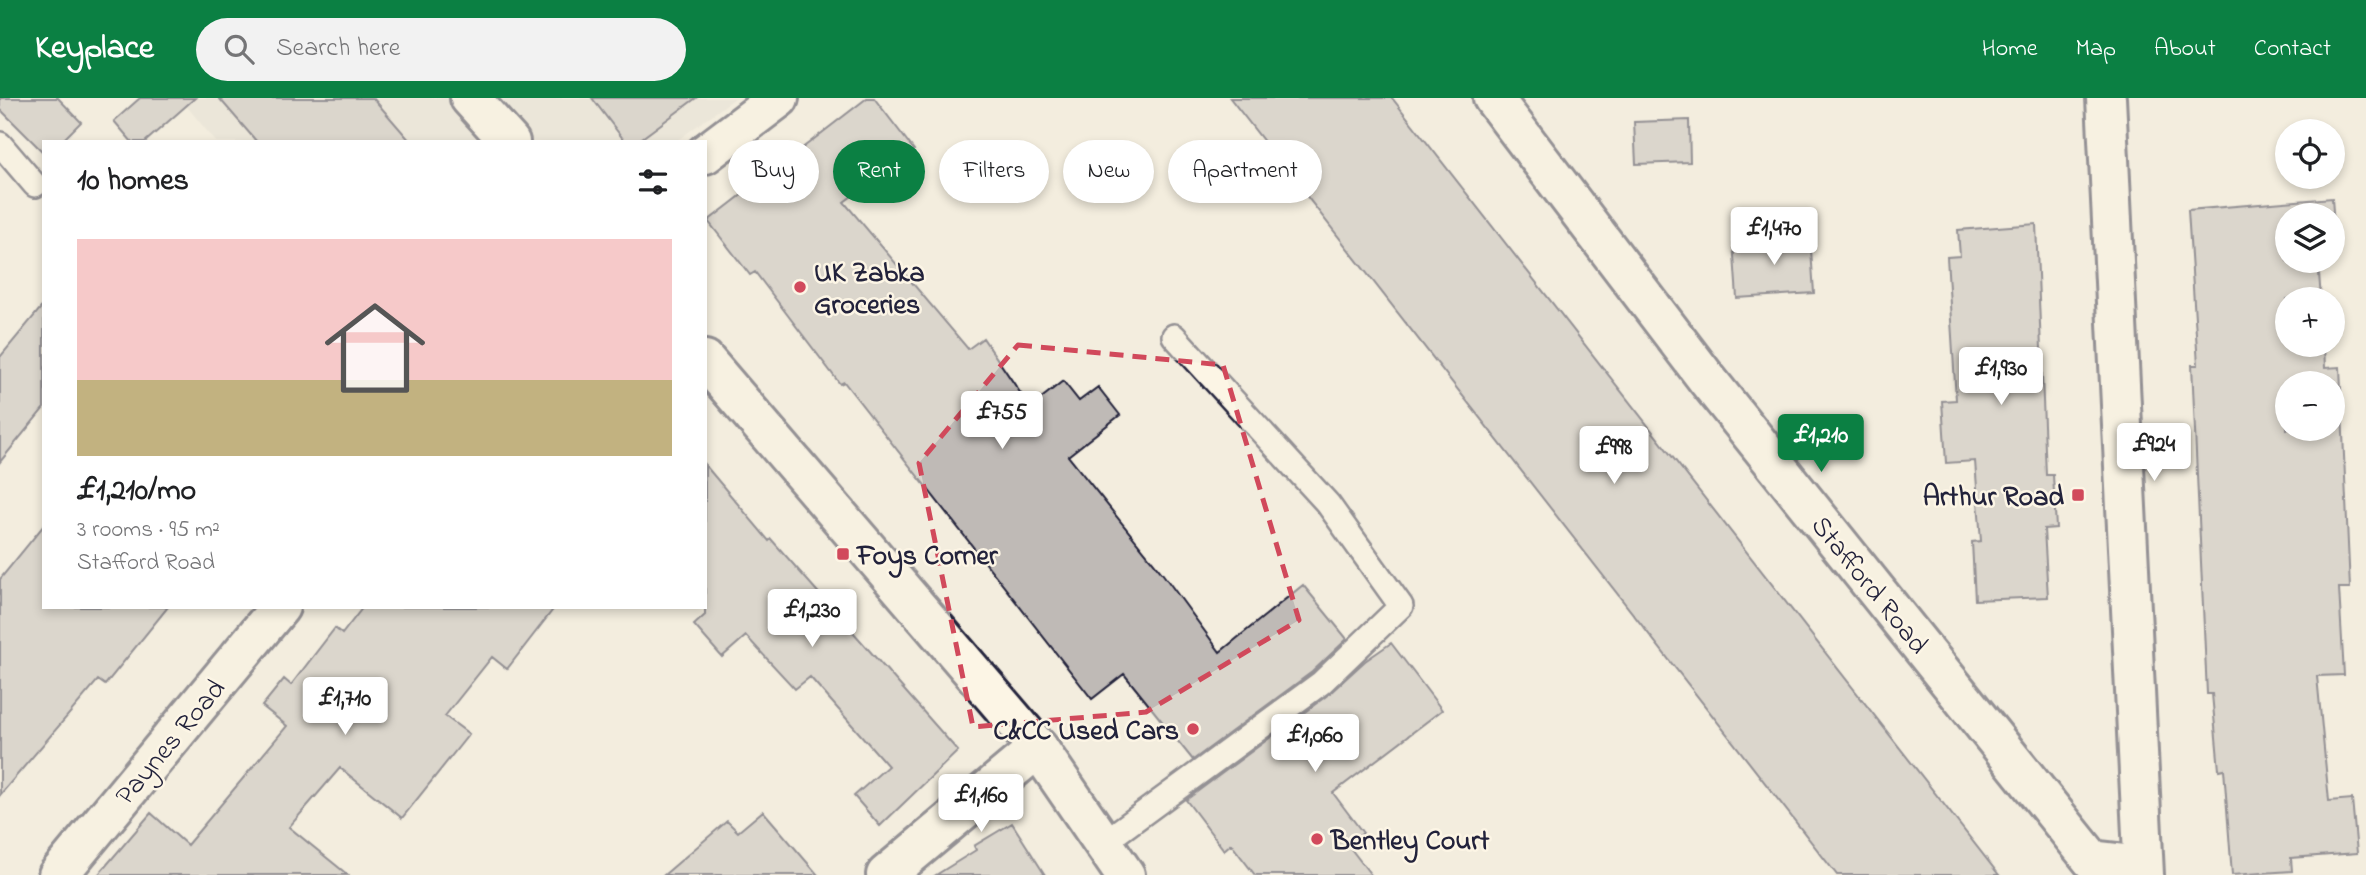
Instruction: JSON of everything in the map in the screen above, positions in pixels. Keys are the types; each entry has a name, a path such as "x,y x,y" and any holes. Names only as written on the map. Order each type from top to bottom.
{"street":[{"path":"470,98 508,140"},
{"path":"707,152 779,98"},
{"name":"Stafford Road","path":"1493,98 1706,378 2092,860 2144,871"},
{"path":"2106,98 2144,871"},
{"path":"707,362 1038,748 1125,875"},
{"name":"Paynes Road","path":"58,875 278,609"},
{"path":"886,875 1038,748"}],"lane":[{"path":"0,144 35,185"},
{"path":"1103,843 1321,683 1401,607 1328,503 1174,336"}],"highlighted area":[{"path":"1018,345 1223,365 1299,620 1146,712 973,727 919,463"}],"shaded area":[{"path":"180,98 735,98 678,140 214,140"}],"building":[{"path":"0,98 58,98 81,122 63,140 42,140 42,151 0,109"},
{"path":"140,98 195,98 147,140 130,140 114,121"},
{"path":"219,98 373,98 409,140 255,140"},
{"path":"592,98 696,98 639,140 624,140"},
{"path":"867,98 874,98 906,140 833,140 833,203 845,203 968,349 983,338 1030,407 1063,381 1079,401 1098,387 1120,415 1068,456 1162,573 1220,652 1303,585 1347,639 1312,672 1193,760 1124,674 1092,699 844,382 840,384 755,272 750,275 708,221 731,203 819,203 819,140 813,140"},
{"path":"1230,98 1392,98 1999,875 1837,875 1312,203 1322,203 1322,140 1263,140"},
{"path":"1689,120 1690,162 1636,164 1634,122"},
{"path":"2332,198 2332,203 2275,203 2275,273 2319,273 2320,287 2275,287 2275,357 2325,357 2325,368 2340,367 2340,371 2275,371 2275,441 2343,441 2350,588 2339,588 2344,675 2317,676 2329,801 2352,799 2357,853 2291,858 2292,871 2232,875 2224,769 2219,770 2212,694 2207,694 2192,365 2198,365 2188,210"},
{"path":"2036,224 2046,475 2053,475 2056,528 2044,529 2048,597 1975,600 1972,542 1981,541 1975,461 1946,463 1942,401 1956,400 1947,257 1960,256 1958,230"},
{"path":"1810,235 1814,293 1737,298 1733,241"},
{"path":"42,306 42,410 0,462 0,357"},
{"path":"707,467 769,541 771,539 958,751 880,826 854,796 888,766 810,677 795,689 746,636 722,657 694,625 705,615"},
{"path":"42,527 42,609 166,609 105,685 98,680 0,795 0,579"},
{"path":"361,609 553,609 507,669 492,657 445,716 469,734 402,818 340,768 289,827 348,875 98,875 151,813 187,845 287,726 262,706 284,679 291,685 335,628 342,634"},
{"path":"1391,643 1442,710 1333,793 1363,833 1348,845 1371,875 1255,875 1231,844 1224,850 1186,800 1329,694 1365,661"},
{"path":"763,811 818,875 664,875 727,821 738,832"},
{"path":"1012,823 1045,875 936,875 976,850 974,846"}],"place":[{"name":"UK Zabka Groceries","path":"800,287"},
{"name":"Arthur Road","path":"2078,495"},
{"name":"Foys Corner","path":"843,554"},
{"name":"C&CC Used Cars","path":"1193,729"},
{"name":"Bentley Court","path":"1317,839"}]}
